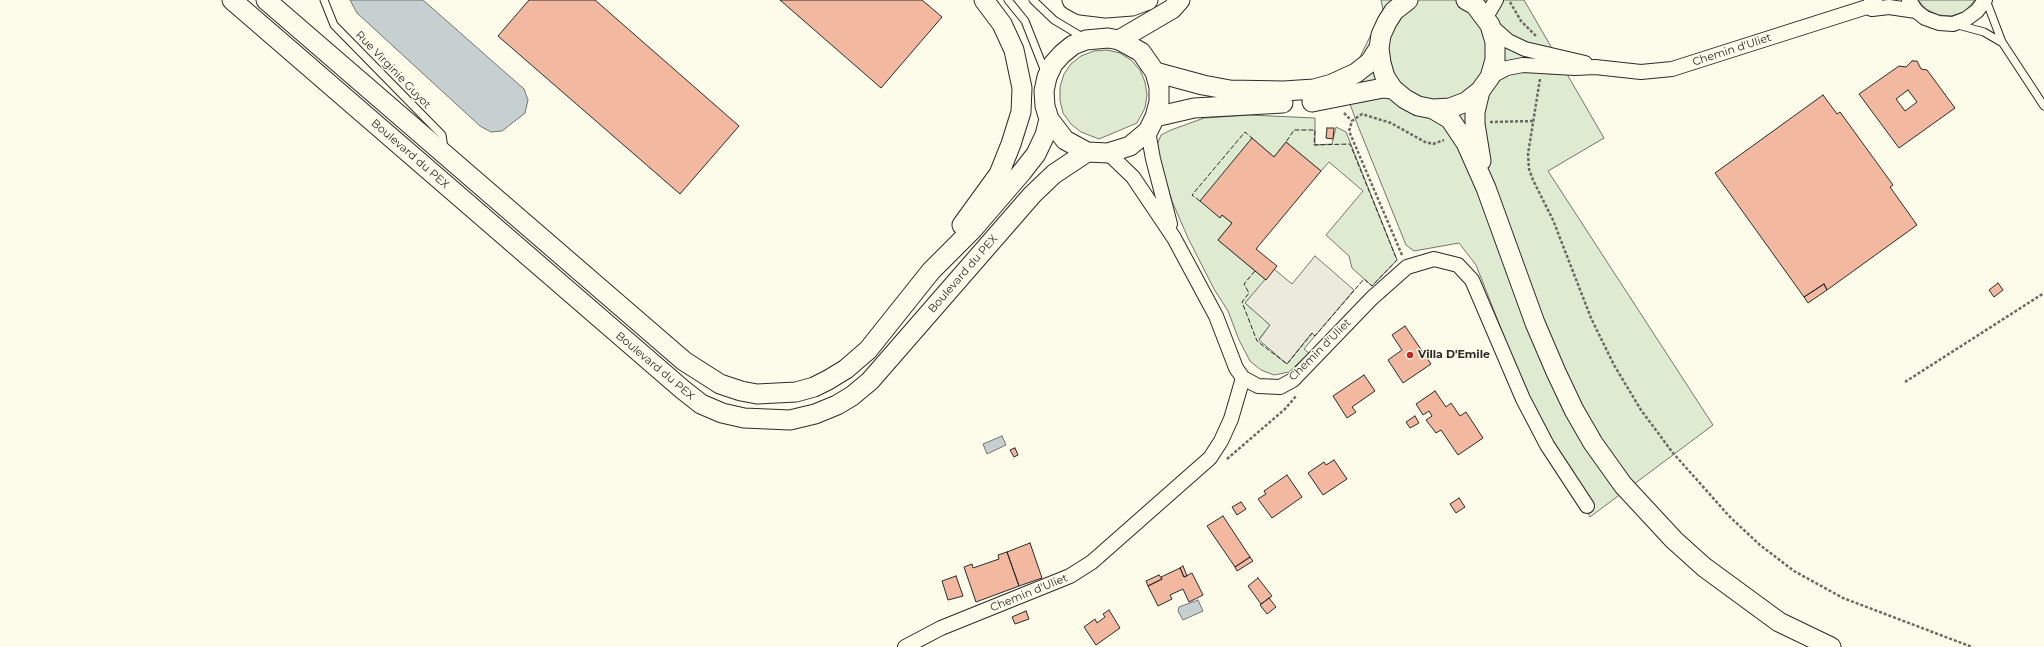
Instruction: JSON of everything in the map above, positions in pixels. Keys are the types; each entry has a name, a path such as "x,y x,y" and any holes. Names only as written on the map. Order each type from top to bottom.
{"main road":[{"name":"Boulevard du PEX","path":"232,0 682,390 701,404 722,413 744,418 790,420 815,414 837,405 852,396 870,382 1032,195 1054,174 1087,152"},
{"name":"Boulevard du PEX","path":"266,0 684,361 720,384 741,391 774,394 796,392 828,380 846,369 868,350 930,272 973,228 1031,160 1045,135 1049,119"},
{"path":"930,272 999,174 1011,144 1021,112 1022,88 1014,50 1002,24 984,0"},
{"path":"1072,0 1081,6 1106,8 1132,6 1148,0"},
{"path":"1119,40 1172,10 1180,0"},
{"path":"1466,0 1475,5 1488,21 1495,42 1495,60 1475,112 1475,124 1486,188"},
{"path":"1400,4 1386,22 1381,35 1379,48 1381,63 1386,77 1394,89 1405,99 1418,106 1433,109 1450,108 1466,102 1485,84"},
{"path":"1152,124 1159,102 1159,87 1155,72 1140,52 1119,40 1102,38 1086,40 1073,45 1053,64 1047,77 1044,91 1045,106 1049,119 1065,140 1087,152 1108,153 1130,146 1152,124 1194,108 1312,102 1383,88 1394,89"},
{"path":"1155,72 1203,85 1230,90 1284,91 1314,89 1332,84 1356,73 1370,62 1379,48"},
{"path":"1433,109 1450,119 1466,143 1486,188 1535,323 1556,372 1574,410 1623,485 1674,540 1710,572 1779,622 1831,647"}],"street":[{"path":"1488,21 1496,0"},
{"path":"1912,6 1925,18 1939,23 1952,24 1966,19 1977,11 1985,0"},
{"name":"Chemin d'Uliet","path":"1485,84 1507,68 1524,65 1575,68 1595,67 1640,72 1672,69 1871,4 1872,9 1912,6"},
{"name":"Chemin d'Uliet","path":"1488,21 1508,41 1525,49 1574,60 1595,67"},
{"path":"1152,124 1154,166 1174,238"},
{"path":"1108,153 1133,176 1174,238 1216,316 1236,368 1243,378"},
{"name":"Chemin d'Uliet","path":"905,647 941,628 1042,589 1070,576 1092,562 1210,458 1221,441 1231,419 1243,378 1258,386 1268,387 1280,387 1293,380 1372,298 1407,267 1434,258 1458,265 1472,280 1523,399 1548,445 1587,506"}],"lane":[{"name":"Rue Virginie Guyot","path":"324,0 334,25 442,135 445,154"},
{"path":"1008,0 1025,21 1047,77"},
{"path":"1033,0 1054,20 1086,40"},
{"path":"1985,0 2002,42 2044,106"},
{"path":"1952,24 1984,32 2002,42"}],"path":[{"path":"1508,0 1521,21 1540,42"},
{"path":"1541,73 1528,154 1530,169 1553,220 1576,284 1614,365 1641,410 1673,453 1730,517 1760,545 1794,571 1843,598 1972,647"},
{"path":"1407,267 1349,131 1352,121 1362,114 1391,124 1425,142 1433,144 1447,138"},
{"path":"1489,122 1502,120 1534,121"},
{"path":"1905,382 2044,293"}],"green space":[{"path":"1381,0 1524,0 1604,138 1548,171 1713,425 1590,517 1526,392 1476,265 1459,243 1414,251 1406,245 1358,126 1339,74 1359,59 1383,10"},
{"path":"1918,0 1975,0 1964,12 1951,16 1938,15 1926,9"},
{"path":"1107,50 1120,53 1131,60 1140,70 1145,82 1147,95 1145,108 1137,123 1099,139 1081,132 1071,124 1063,113 1060,100 1060,87 1064,74 1071,64 1081,56 1094,51"},
{"path":"1249,115 1315,118 1315,145 1332,144 1336,127 1346,132 1397,260 1372,286 1352,268 1349,256 1326,235 1363,191 1329,162 1321,171 1286,142 1274,157 1253,139 1220,218 1222,215 1232,223 1218,240 1266,280 1245,303 1270,325 1259,339 1312,333 1315,336 1304,349 1309,353 1289,372 1274,375 1261,370 1250,361 1239,340 1228,311 1214,289 1188,238 1172,201 1161,165 1157,145 1161,135 1204,118"}],"shaded area":[{"path":"350,0 423,0 524,89 528,100 525,113 502,131 491,132 480,126 357,13"},
{"path":"1315,256 1354,290 1315,336 1312,333 1287,364 1259,340 1270,325 1245,303 1274,269 1292,284"},
{"path":"1002,436 1006,445 987,454 983,444"},
{"path":"1198,600 1203,611 1183,620 1178,611 1179,607"}],"building":[{"path":"529,0 595,0 739,126 680,194 498,36"},
{"path":"780,0 922,0 942,17 881,88"},
{"path":"1912,61 1917,61 1921,69 1927,70 1955,108 1899,148 1859,94 1899,66 1906,67","holes":["1908,90 1917,102 1905,111 1896,99"]},
{"path":"1823,95 1837,114 1840,112 1893,185 1890,187 1917,225 1827,290 1824,284 1804,297 1715,173"},
{"path":"1327,128 1334,128 1333,139 1326,138"},
{"path":"1252,138 1274,157 1286,142 1321,171 1256,249 1277,266 1266,280 1218,240 1232,223 1222,215 1220,218 1200,201"},
{"path":"1998,283 2003,290 1994,297 1989,290"},
{"path":"1824,284 1827,290 1808,303 1804,297"},
{"name":"Villa D'Emile","path":"1405,326 1431,364 1403,383 1388,360 1402,350 1392,335"},
{"path":"1364,375 1375,391 1352,407 1356,412 1347,418 1333,396"},
{"path":"1435,391 1446,407 1451,403 1460,416 1466,412 1483,438 1458,455 1441,430 1436,433 1426,420 1432,416 1429,411 1423,415 1416,404"},
{"path":"1415,416 1419,423 1410,428 1406,422"},
{"path":"1015,448 1018,455 1014,457 1010,450"},
{"path":"1334,460 1347,479 1323,495 1308,473 1324,462 1326,465"},
{"path":"1287,475 1302,497 1272,518 1258,499 1266,494 1264,491"},
{"path":"1459,498 1465,507 1456,513 1450,504"},
{"path":"1241,502 1246,509 1237,515 1232,507"},
{"path":"1223,516 1250,557 1235,567 1207,526"},
{"path":"1030,543 1042,578 1019,586 1007,552"},
{"path":"1007,552 1019,586 976,602 964,567 972,564 973,568 999,559 998,555"},
{"path":"1250,557 1253,561 1237,571 1235,567"},
{"path":"1183,566 1187,576 1184,577 1180,568"},
{"path":"1180,568 1184,577 1192,573 1203,595 1189,602 1183,589 1170,595 1172,599 1158,606 1148,586 1162,579 1161,577"},
{"path":"1159,575 1162,579 1148,586 1146,581"},
{"path":"956,576 963,596 948,600 942,581"},
{"path":"1258,578 1272,596 1261,604 1248,586"},
{"path":"1269,598 1276,607 1267,614 1260,605"},
{"path":"1109,610 1120,628 1096,645 1084,627 1095,619 1097,623 1105,617 1103,614"},
{"path":"1026,611 1029,619 1015,624 1012,617"}],"fence":[{"path":"1255,271 1244,284 1249,293 1242,302 1257,341 1287,364 1312,333 1315,336 1364,279 1372,286 1397,260 1350,144 1314,145 1315,130 1294,130 1286,142"},
{"path":"1200,201 1192,195 1245,132 1252,138"}],"place":[{"name":"Villa D'Emile","path":"1410,355"}]}
